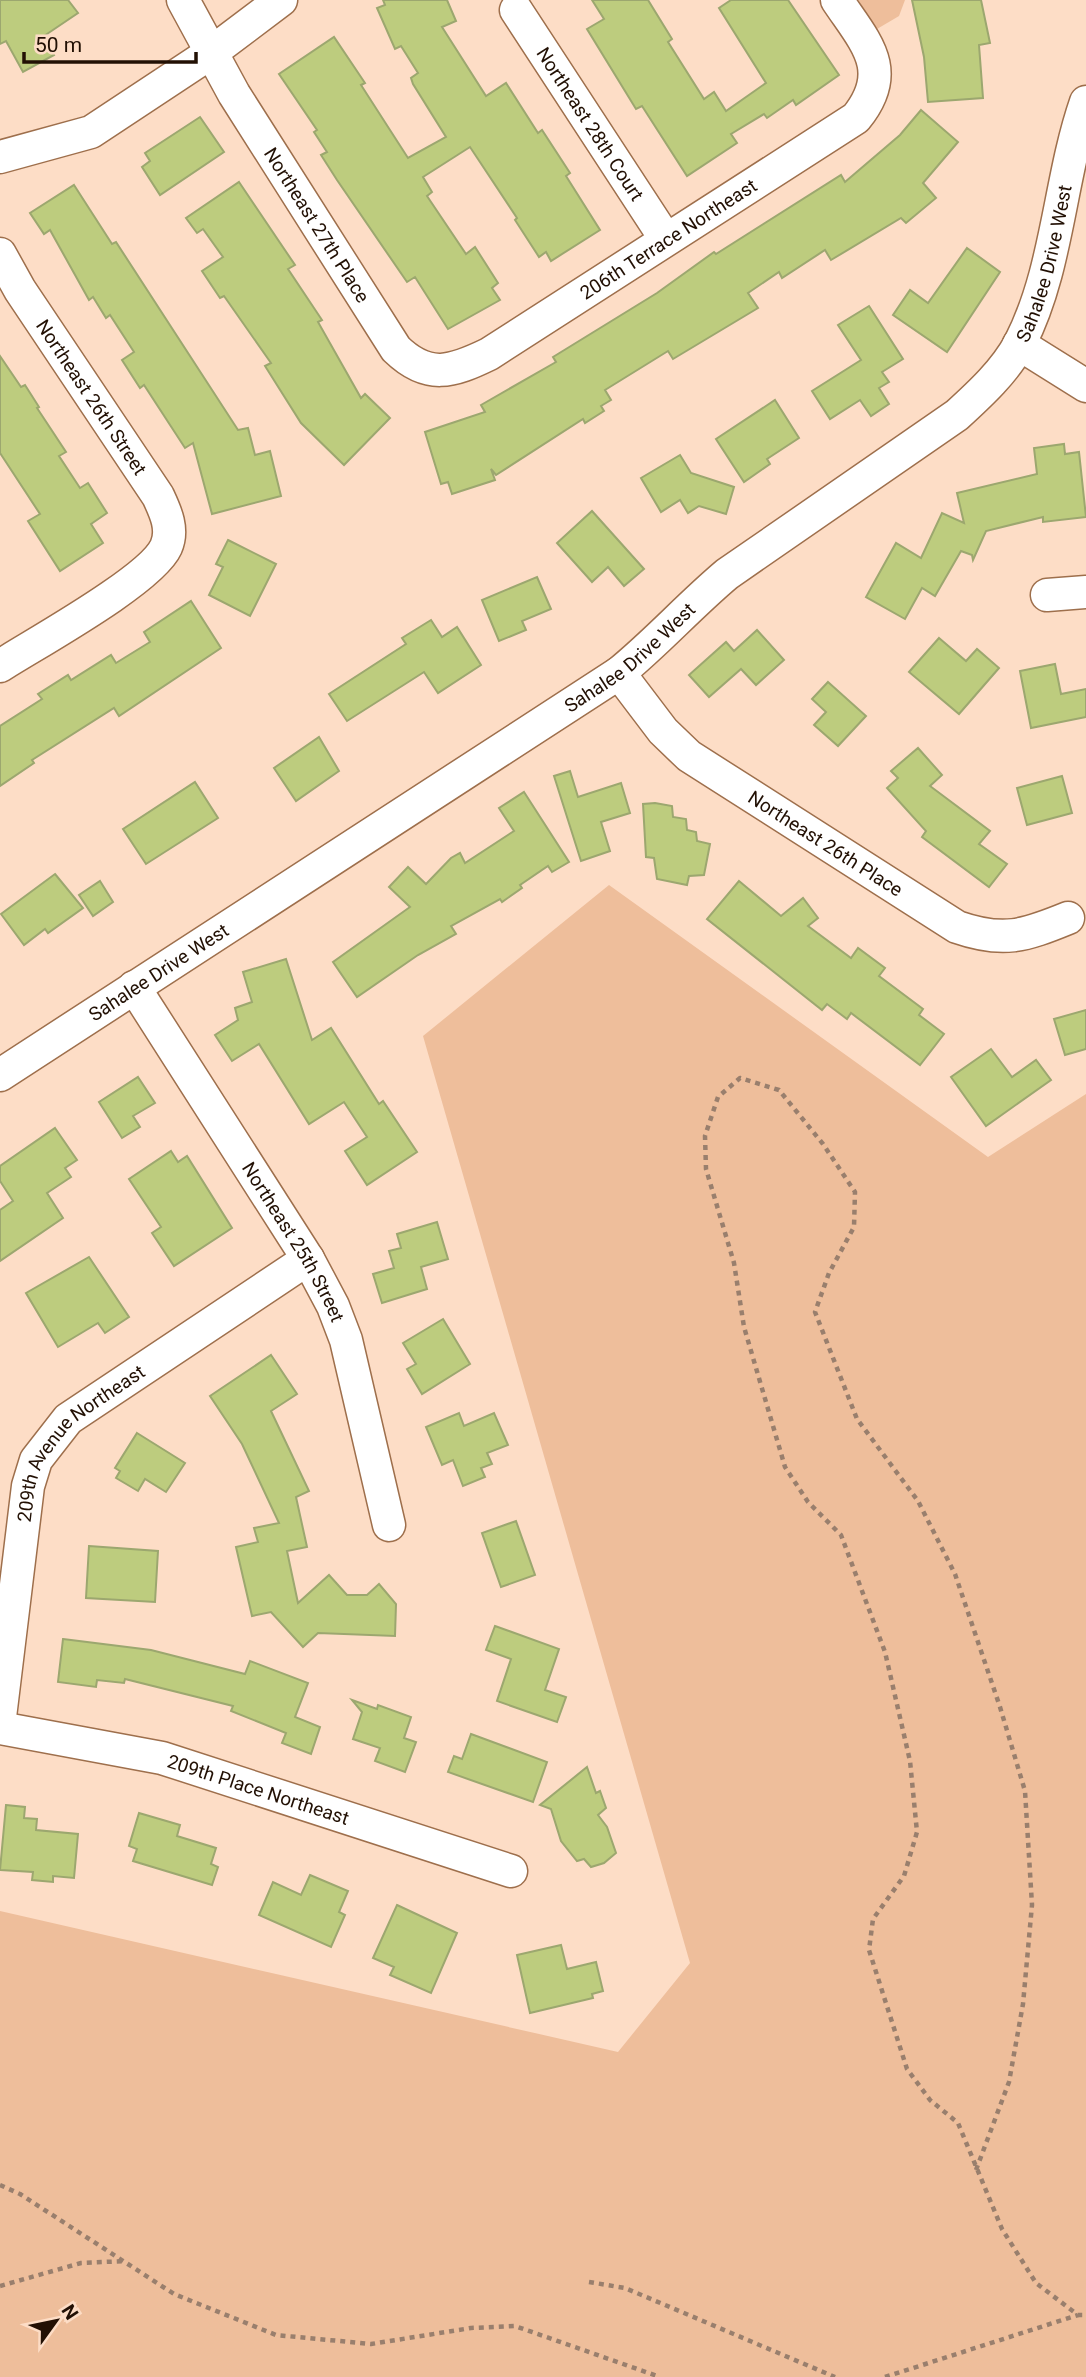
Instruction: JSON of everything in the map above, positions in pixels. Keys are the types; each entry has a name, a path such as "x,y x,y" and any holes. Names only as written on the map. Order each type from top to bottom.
{"street":[{"name":"Northeast 27th Place","path":"183,0 234,94 396,349 410,363 430,370 447,370"},
{"path":"0,157 91,132 212,52 281,0"},
{"name":"206th Terrace Northeast","path":"447,370 489,354 665,238 856,118 870,101 876,68 868,47 837,0"},
{"name":"Northeast 28th Court","path":"516,10 665,238"},
{"name":"Sahalee Drive West","path":"0,1075 619,673 655,644 698,598 727,574 957,415 989,386 1019,344 1042,286 1076,132 1086,102"},
{"name":"Northeast 26th Street","path":"0,254 27,301 158,495 167,514 167,544 160,557 136,580 0,666"},
{"path":"1019,344 1086,387"},
{"path":"1046,595 1086,592"},
{"name":"Northeast 26th Place","path":"619,673 663,731 689,756 957,927 984,936 1009,937 1034,932 1068,918"},
{"name":"Northeast 25th Street","path":"134,987 308,1259 333,1306 346,1340 389,1525"},
{"name":"209th Avenue Northeast","path":"0,1717 28,1486 37,1460 52,1436 88,1404 308,1259"},
{"name":"209th Place Northeast","path":"0,1728 162,1758 511,1871"}],"path":[{"path":"976,2170 1009,2082 1023,2004 1032,1905 1025,1791 955,1574 918,1501 858,1419 816,1312 829,1273 854,1227 855,1192 823,1144 779,1090 740,1078 718,1097 705,1136 706,1169 734,1264 744,1328 786,1467 808,1502 841,1535 846,1548 885,1652 910,1760 917,1832 904,1876 873,1919 869,1951 907,2069 930,2100 958,2123 976,2170 1002,2229 1036,2283 1078,2315"},
{"path":"0,2185 127,2261 174,2294 276,2335 372,2344 471,2328 515,2326 660,2377"},
{"path":"0,2286 81,2263 127,2261"},
{"path":"589,2282 625,2288 835,2377"},
{"path":"885,2377 1078,2315 1086,2315"}],"shaded area":[{"path":"858,0 905,0 899,16 877,29"},
{"path":"609,885 988,1157 1086,1094 1086,2377 0,2377 0,1911 618,2052 690,1963 423,1036"}],"building":[{"path":"0,0 68,0 78,13 44,36 54,55 23,72 6,41 0,44"},
{"path":"383,0 447,0 456,21 442,27 486,96 506,83 538,133 542,130 570,173 566,176 600,230 551,261 546,252 539,257 470,147 423,177 432,192 427,196 466,254 475,247 498,283 492,288 500,300 448,329 415,277 407,282 337,180 321,155 327,152 314,132 317,130 279,74 334,37 365,83 361,85 408,158 446,137 413,84 411,78 418,73 401,46 395,49 377,8 385,5"},
{"path":"592,0 648,0 672,39 668,42 704,99 714,92 726,111 766,83 719,8 731,0 788,0 839,75 796,105 793,100 767,118 764,114 731,134 737,143 687,176 642,106 636,109 587,29 604,19"},
{"path":"912,0 981,0 990,43 979,45 983,98 928,102 924,57"},
{"path":"921,110 958,142 923,183 936,198 906,223 901,218 831,260 825,250 782,278 779,272 748,293 758,308 673,359 668,351 605,390 611,400 601,406 604,411 585,423 583,419 496,475 491,469 495,480 452,494 448,482 441,484 425,432 485,412 481,405 556,362 553,357 657,293 714,252 716,254 841,175 845,182 900,135"},
{"path":"200,117 224,152 160,195 142,167 150,161 145,153"},
{"path":"239,182 295,265 288,269 322,320 318,322 361,398 365,394 390,418 344,465 301,423 265,366 271,363 224,296 220,298 202,271 223,257 203,229 197,233 186,218"},
{"path":"74,185 112,244 116,242 238,430 248,428 255,455 270,451 281,496 212,514 193,443 185,448 144,385 140,388 122,360 134,352 110,315 106,318 93,297 89,300 50,230 44,234 30,213"},
{"path":"967,248 1000,272 947,352 893,315 910,290 928,303"},
{"path":"869,306 903,359 882,372 889,382 879,388 889,404 871,416 860,400 830,419 812,391 861,360 838,325"},
{"path":"0,356 21,387 25,385 39,407 37,408 66,452 59,456 80,488 88,483 107,513 91,524 103,543 60,571 28,521 40,514 0,453"},
{"path":"775,400 799,438 767,459 770,464 744,482 716,439"},
{"path":"1064,444 1065,454 1079,452 1086,517 1043,522 1043,517 986,531 973,560 972,555 961,551 935,596 922,588 905,619 866,597 896,543 921,558 942,513 964,523 957,493 1037,474 1034,448"},
{"path":"680,455 691,473 734,487 726,514 699,506 688,513 680,500 661,512 641,478"},
{"path":"592,511 644,569 624,586 608,567 592,582 557,543"},
{"path":"228,540 276,564 250,616 209,595 223,567 216,564"},
{"path":"537,577 551,609 522,621 526,630 499,641 482,600"},
{"path":"191,601 221,648 119,716 114,708 32,760 34,763 0,786 0,726 42,699 38,694 68,675 71,680 111,655 116,663 150,642 144,632"},
{"path":"431,620 442,637 457,627 481,665 438,693 424,672 347,721 329,694 406,644 402,638"},
{"path":"757,630 784,660 756,685 741,669 709,697 689,675 726,642 734,651"},
{"path":"939,638 966,661 977,649 999,668 959,714 909,672"},
{"path":"1055,664 1061,694 1086,689 1086,717 1031,728 1020,671"},
{"path":"828,682 866,716 838,746 814,725 826,712 812,699"},
{"path":"319,737 339,771 296,801 274,768"},
{"path":"918,748 942,775 930,786 990,831 979,844 1007,864 989,887 922,837 926,831 887,788 898,778 891,771"},
{"path":"570,771 578,797 621,783 630,813 601,822 610,851 581,861 554,776"},
{"path":"1062,776 1072,813 1027,825 1017,788"},
{"path":"195,782 218,818 146,864 123,829"},
{"path":"524,792 569,862 552,872 548,866 520,885 522,888 502,902 500,899 451,926 456,934 418,955 357,997 333,962 410,907 389,887 408,867 426,884 451,858 460,853 465,863 514,831 499,808"},
{"path":"643,804 672,806 673,817 686,819 687,830 696,832 697,841 710,844 704,875 689,876 687,885 657,879 654,858 646,857"},
{"path":"55,874 83,908 48,933 45,929 24,945 1,914"},
{"path":"100,881 113,902 93,916 79,895"},
{"path":"739,881 781,916 803,898 818,918 808,926 851,958 858,948 885,968 879,976 923,1009 919,1015 944,1034 920,1065 851,1013 847,1019 827,1004 822,1010 707,919"},
{"path":"286,959 312,1040 331,1028 379,1104 383,1101 417,1152 367,1185 345,1151 367,1137 344,1102 309,1124 259,1044 232,1061 215,1035 238,1020 235,1008 252,1002 243,972"},
{"path":"1086,1010 1086,1049 1065,1055 1054,1019"},
{"path":"991,1049 1012,1077 1036,1060 1051,1080 986,1126 951,1077"},
{"path":"138,1077 155,1103 133,1116 140,1127 122,1138 99,1102"},
{"path":"55,1128 77,1160 65,1168 71,1177 47,1193 63,1218 0,1261 0,1210 13,1201 0,1181 0,1166"},
{"path":"171,1151 178,1162 187,1156 232,1228 174,1266 152,1233 161,1227 129,1179"},
{"path":"437,1222 448,1259 421,1267 427,1289 382,1303 373,1274 394,1268 389,1251 401,1248 397,1234"},
{"path":"89,1257 129,1317 105,1333 98,1323 58,1347 26,1293"},
{"path":"443,1319 470,1364 422,1394 407,1369 416,1364 403,1343"},
{"path":"271,1355 297,1394 271,1411 309,1491 296,1497 307,1547 287,1551 298,1603 329,1575 347,1595 367,1595 379,1584 396,1604 395,1636 318,1633 303,1647 271,1612 252,1616 236,1547 258,1542 254,1528 279,1523 242,1444 210,1396"},
{"path":"459,1413 464,1426 494,1413 508,1445 487,1453 492,1464 481,1468 485,1477 463,1486 453,1460 442,1465 426,1427"},
{"path":"137,1433 185,1463 166,1492 145,1479 138,1491 116,1478 120,1471 115,1468"},
{"path":"516,1521 535,1575 501,1587 482,1533"},
{"path":"89,1546 158,1551 155,1602 86,1598"},
{"path":"495,1626 559,1649 545,1690 566,1697 557,1722 497,1701 511,1659 486,1650"},
{"path":"63,1639 151,1650 245,1674 250,1661 308,1683 295,1717 320,1727 311,1754 282,1743 286,1733 231,1711 233,1706 125,1679 124,1683 97,1680 96,1687 58,1682"},
{"path":"352,1700 377,1709 378,1705 411,1717 404,1738 416,1742 405,1772 375,1761 380,1748 353,1739 362,1712"},
{"path":"471,1734 547,1762 533,1802 448,1772 454,1756 462,1759"},
{"path":"587,1767 596,1793 600,1791 606,1808 598,1815 607,1827 616,1853 604,1863 591,1867 584,1859 577,1861 561,1841 551,1809 540,1805"},
{"path":"6,1805 25,1807 24,1818 37,1819 36,1830 78,1834 74,1878 53,1876 53,1882 32,1880 33,1872 0,1870"},
{"path":"139,1813 180,1825 177,1836 216,1848 211,1864 218,1867 212,1885 133,1861 137,1849 129,1846"},
{"path":"310,1875 348,1891 339,1912 345,1915 331,1947 259,1915 273,1882 301,1895"},
{"path":"397,1905 457,1933 431,1993 390,1975 394,1967 373,1958"},
{"path":"561,1945 567,1969 596,1962 603,1991 592,1994 593,1998 530,2013 517,1955"}]}
